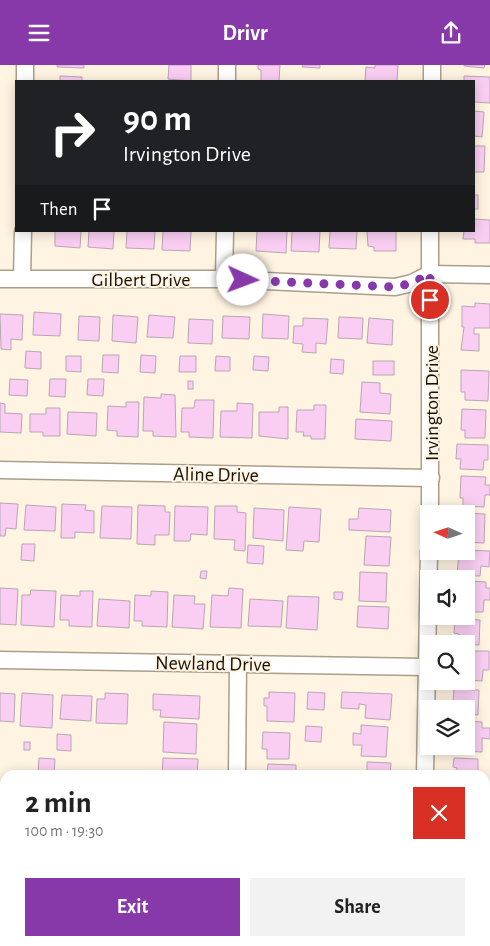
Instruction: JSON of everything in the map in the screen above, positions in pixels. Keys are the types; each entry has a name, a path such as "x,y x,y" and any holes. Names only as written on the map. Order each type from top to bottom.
{"street":[{"path":"25,65 25,80"},
{"path":"227,65 227,80"},
{"path":"432,65 432,80"},
{"path":"22,232 22,278"},
{"path":"224,279 225,232"},
{"name":"Irvington Drive","path":"430,232 430,505"},
{"name":"Gilbert Drive","path":"0,279 224,279 396,287 412,283 430,274 490,275"},
{"name":"Aline Drive","path":"0,470 431,478"},
{"path":"427,635 429,560"},
{"name":"Newland Drive","path":"0,660 420,667"},
{"path":"237,770 238,664"},
{"path":"425,770 426,690"}],"building":[{"path":"57,65 84,65 84,68 57,67"},
{"path":"169,65 191,65 191,80 168,79"},
{"path":"258,65 280,65 279,80 261,80 261,70 258,69"},
{"path":"303,65 320,65 320,68 302,67"},
{"path":"375,65 398,65 397,80 365,80 366,67 375,68"},
{"path":"464,65 485,65 484,68"},
{"path":"60,76 82,77 82,80 60,80"},
{"path":"464,76 490,77 490,103 475,102 475,80 464,80"},
{"path":"475,111 484,112 482,137 475,136"},
{"path":"475,146 485,146 484,172 475,172"},
{"path":"475,195 478,195 478,209 475,209"},
{"path":"475,219 490,220 490,243 475,243 475,239 463,239 464,232 475,232"},
{"path":"55,232 81,232 80,248 55,246"},
{"path":"89,232 114,232 113,249 88,247"},
{"path":"127,232 155,232 154,249 126,248"},
{"path":"163,232 191,232 190,251 162,250"},
{"path":"257,232 287,232 286,253 256,251"},
{"path":"292,232 320,232 319,252 291,251"},
{"path":"330,232 357,232 356,249 329,248"},
{"path":"367,232 396,232 396,251 374,251 374,247 368,246"},
{"path":"475,303 490,304 490,328 474,328 474,334 479,334 479,351 461,350 464,327 462,327 462,306 475,307"},
{"path":"34,312 61,314 60,336 33,335"},
{"path":"0,314 23,315 22,340 11,339 11,350 1,349"},
{"path":"263,314 289,316 288,339 262,338"},
{"path":"113,315 138,317 136,343 112,341"},
{"path":"149,315 175,317 173,338 147,337"},
{"path":"79,316 100,317 99,341 78,340"},
{"path":"223,316 250,317 249,339 222,338"},
{"path":"339,317 363,318 362,339 338,338"},
{"path":"303,318 328,319 326,344 316,343 316,353 302,352 303,344 293,343 294,326 303,326"},
{"path":"369,318 393,320 392,345 367,343"},
{"path":"189,319 213,320 212,344 188,343"},
{"path":"26,351 41,352 41,369 25,368"},
{"path":"103,355 119,355 118,373 102,372"},
{"path":"141,355 156,356 155,373 140,372"},
{"path":"66,356 81,356 81,372 66,371"},
{"path":"180,356 196,356 196,372 179,372"},
{"path":"216,356 230,357 230,371 215,371"},
{"path":"254,356 269,357 268,371 253,370"},
{"path":"331,359 344,360 343,374 330,373"},
{"path":"373,361 394,361 394,375 373,375"},
{"path":"461,370 489,371 488,401 465,400 465,392 461,392"},
{"path":"10,379 28,380 27,396 9,395"},
{"path":"50,379 66,379 65,397 49,396"},
{"path":"88,379 104,379 103,396 87,395"},
{"path":"188,381 193,381 193,389 188,389"},
{"path":"362,382 380,383 380,393 391,394 390,414 360,412"},
{"path":"161,394 175,395 176,437 153,436 153,431 143,431 144,397 161,398"},
{"path":"195,400 214,400 213,438 189,437 189,432 181,432 182,408 194,408"},
{"path":"126,402 139,402 138,437 117,436 117,431 107,430 108,406 126,407"},
{"path":"0,403 5,404 5,413 22,414 21,433 0,432"},
{"path":"237,403 253,404 252,438 220,437 221,411 237,411"},
{"path":"314,405 326,405 325,439 311,439 311,436 303,436 304,432 296,432 297,410 314,410"},
{"path":"279,407 288,407 288,439 259,436 259,412 279,412"},
{"path":"46,408 60,408 60,436 43,436 43,432 30,432 30,414 46,414"},
{"path":"462,409 486,410 485,438 465,438 465,430 461,430"},
{"path":"68,412 97,413 96,436 67,434"},
{"path":"356,419 392,421 391,441 355,439"},
{"path":"457,444 488,445 488,460 484,460 483,470 460,469 461,459 456,459"},
{"path":"461,476 486,477 485,485 490,485 490,495 485,495 484,507 463,505 463,498 460,498"},
{"path":"0,503 18,504 16,529 6,528 5,536 0,536"},
{"path":"62,504 86,505 85,510 94,511 94,533 75,532 75,538 61,538"},
{"path":"26,505 56,507 55,531 24,530"},
{"path":"138,505 165,506 165,512 170,512 169,535 155,535 155,545 137,544"},
{"path":"102,506 132,507 131,539 100,538"},
{"path":"175,506 208,507 207,535 191,534 190,541 174,541"},
{"path":"215,506 237,506 237,512 246,513 245,551 234,550 235,540 214,539"},
{"path":"289,507 321,509 319,542 304,541 303,551 286,550"},
{"path":"254,508 284,510 283,541 253,538"},
{"path":"359,508 391,510 390,532 349,530 349,519 358,519"},
{"path":"475,514 485,514 484,543 475,542"},
{"path":"366,536 391,537 389,566 364,565"},
{"path":"22,544 35,544 34,561 21,560"},
{"path":"248,545 264,546 263,564 247,563"},
{"path":"475,550 490,551 489,567 481,566 480,576 475,576 475,570 457,570 458,560 475,560"},
{"path":"201,571 207,571 206,579 200,578"},
{"path":"360,572 387,573 386,602 359,601"},
{"path":"475,581 486,582 486,588 490,588 490,600 484,600 483,612 475,612"},
{"path":"0,588 18,589 16,625 0,624"},
{"path":"229,588 243,589 241,628 210,627 212,595 228,596"},
{"path":"31,590 56,591 54,627 21,625 22,595 30,595"},
{"path":"80,591 93,591 92,627 69,626 69,620 60,620 61,595 80,596"},
{"path":"151,591 168,592 167,627 142,626 142,621 134,621 135,595 151,596"},
{"path":"334,592 343,592 342,600 334,599"},
{"path":"174,595 195,596 194,604 205,604 203,629 172,627"},
{"path":"288,596 319,597 317,630 286,628"},
{"path":"99,599 130,601 129,628 97,626"},
{"path":"250,599 283,601 281,627 248,626"},
{"path":"358,606 389,607 388,629 357,627"},
{"path":"475,620 480,620 479,645 475,645 475,635 459,635 454,633 455,625 475,625"},
{"path":"475,651 489,651 489,670 483,670 482,681 475,681"},
{"path":"454,690 479,690 478,715 475,715 475,700 453,700"},
{"path":"269,692 295,693 294,722 267,721 267,706 264,706 264,698 269,698"},
{"path":"308,692 325,693 324,710 307,709"},
{"path":"342,692 392,694 390,720 365,718 366,705 359,704 359,709 341,708"},
{"path":"0,693 15,694 14,722 0,721"},
{"path":"22,693 53,695 52,728 20,726"},
{"path":"105,693 128,694 127,724 96,723 97,699 105,699"},
{"path":"153,694 200,696 199,719 160,717 161,710 153,710"},
{"path":"62,695 92,696 91,721 60,719"},
{"path":"164,722 197,724 196,754 163,752"},
{"path":"475,722 482,722 482,728 490,728 490,739 482,738 482,752 475,752"},
{"path":"361,725 388,727 386,757 361,756 362,745 353,745 353,733 361,734"},
{"path":"306,726 322,727 321,742 305,741"},
{"path":"263,732 290,733 289,759 267,759 267,749 262,749"},
{"path":"57,734 71,735 71,751 57,750"},
{"path":"24,742 30,742 30,750 24,750"},
{"path":"39,758 55,759 54,770 38,770"},
{"path":"163,758 198,759 197,770 162,770"},
{"path":"454,758 478,759 478,770 457,770 457,768 453,767"},
{"path":"367,762 391,763 390,770 367,770"},
{"path":"268,764 296,765 296,770 267,770"}],"route":[{"path":"243,280 396,287 412,283 430,274 430,300"}]}
